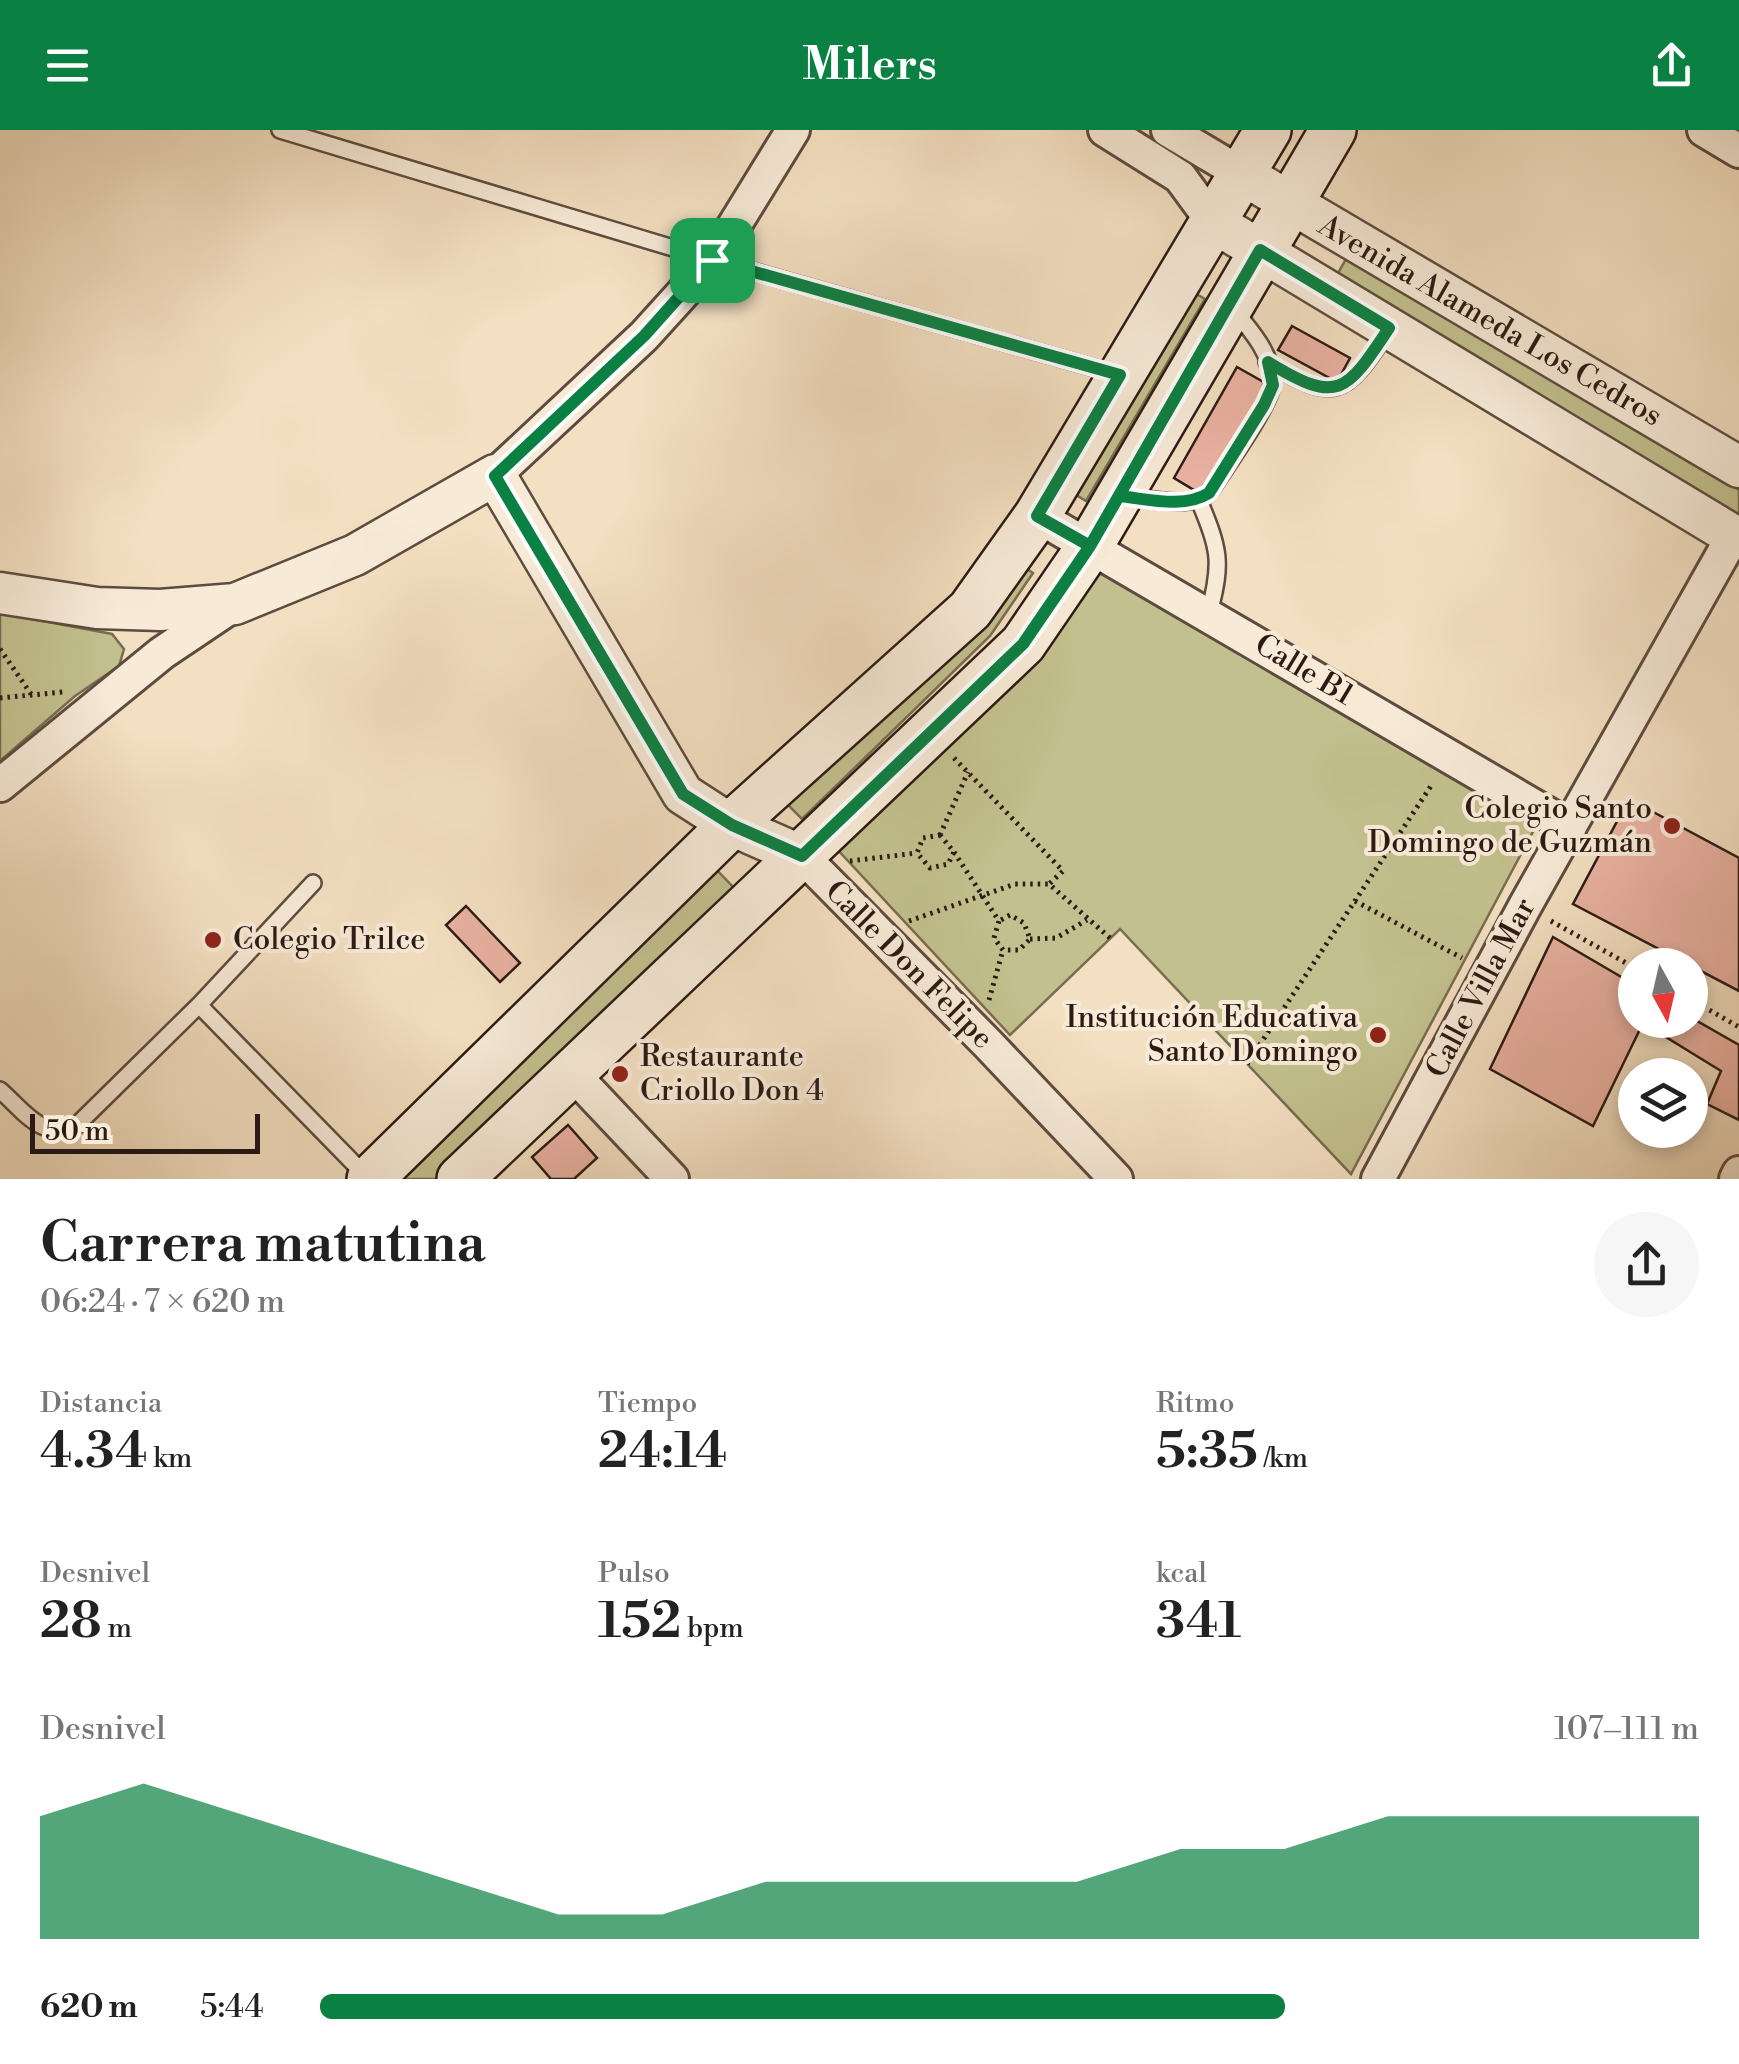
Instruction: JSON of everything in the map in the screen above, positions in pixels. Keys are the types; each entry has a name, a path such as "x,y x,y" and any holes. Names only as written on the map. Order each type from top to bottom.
{"main road":[{"path":"369,1179 732,825 970,610 1037,516 1268,130"},
{"path":"460,1179 572,1074 812,866 1023,644 1090,546 1333,130"}],"street":[{"path":"759,186 767,130"},
{"path":"0,785 162,654 234,604 355,555 495,476 644,336 712,260 793,130"},
{"path":"1105,130 1180,176 1214,222"},
{"path":"1168,130 1242,174"},
{"path":"1704,130 1739,151"},
{"name":"Avenida Alameda Los Cedros","path":"1242,174 1739,466"},
{"name":"Avenida Alameda Los Cedros","path":"1214,222 1736,538"},
{"name":"Calle Don Felipe","path":"495,476 683,794 732,825 812,866 1116,1179"},
{"name":"Calle B1","path":"1037,516 1570,827"},
{"name":"Calle Villa Mar","path":"1378,1179 1525,906 1736,538"},
{"path":"0,593 97,608 160,610 234,604"},
{"path":"572,1074 672,1179"}],"lane":[{"path":"280,130 712,260 1120,375"},
{"path":"1119,496 1198,500 1209,493 1264,405 1273,385 1268,362 1256,335 1228,305"},
{"path":"1268,362 1306,386 1326,389 1344,384 1359,374 1389,328"},
{"path":"1198,500 1219,554 1219,577 1209,614"},
{"path":"0,1090 43,1128 58,1133 77,1125 313,883"},
{"path":"198,1004 369,1179"}],"path":[{"path":"0,650 31,694"},
{"path":"0,698 76,690"},
{"path":"954,758 1063,871 1049,884"},
{"path":"1247,1064 1442,769"},
{"path":"940,835 968,772"},
{"path":"917,853 923,838 940,835"},
{"path":"940,835 999,921"},
{"path":"917,853 930,868 948,864 954,852"},
{"path":"812,866 917,853"},
{"path":"908,921 1015,884 1049,884 1110,938"},
{"path":"1355,901 1465,960"},
{"path":"1525,906 1618,958"},
{"path":"1003,950 994,938 999,921 1010,915 1024,923 1030,939"},
{"path":"1003,950 1019,950 1030,939 1056,938 1088,919"},
{"path":"986,1010 1003,950"},
{"path":"1708,1009 1739,1027"}],"shaded area":[{"path":"1346,259 1739,490 1739,523 1332,284"},
{"path":"1184,287 1205,299 1086,501 1065,488"},
{"path":"1014,560 1033,573 990,636 802,819 784,801"},
{"path":"1095,569 1537,824 1351,1174 1120,929 1010,1035 836,848"},
{"path":"0,613 112,634 124,649 119,666 75,696 0,761"},
{"path":"712,865 735,889 436,1179 388,1179"}],"building":[{"path":"1292,326 1350,358 1337,382 1278,350"},
{"path":"1237,367 1267,384 1204,496 1174,478"},
{"path":"1629,799 1739,858 1739,991 1708,975 1708,948 1657,948 1573,904"},
{"path":"466,906 520,963 500,982 446,925"},
{"path":"1553,937 1618,975 1618,1038 1636,1038 1626,1058 1618,1058 1618,1074 1593,1126 1490,1069"},
{"path":"1708,1027 1739,1045 1739,1120 1708,1104 1721,1071 1708,1063 1708,1058 1700,1058 1667,1038 1708,1038"},
{"path":"568,1125 597,1158 574,1179 551,1179 532,1157"}],"place":[{"name":"Colegio Santo Domingo de Guzmán","path":"1672,826"},
{"name":"Colegio Trilce","path":"213,940"},
{"name":"Institución Educativa Santo Domingo","path":"1378,1035"},
{"name":"Restaurante Criollo Don 4","path":"620,1074"}],"route":[{"path":"712,260 644,336 495,476 683,794 732,825 802,856 1023,644 1090,546 1119,496 1198,500 1209,493 1264,405 1273,385 1268,362 1306,386 1326,389 1344,384 1359,374 1389,328 1260,250 1090,546 1037,516 1120,375 712,260"}]}
